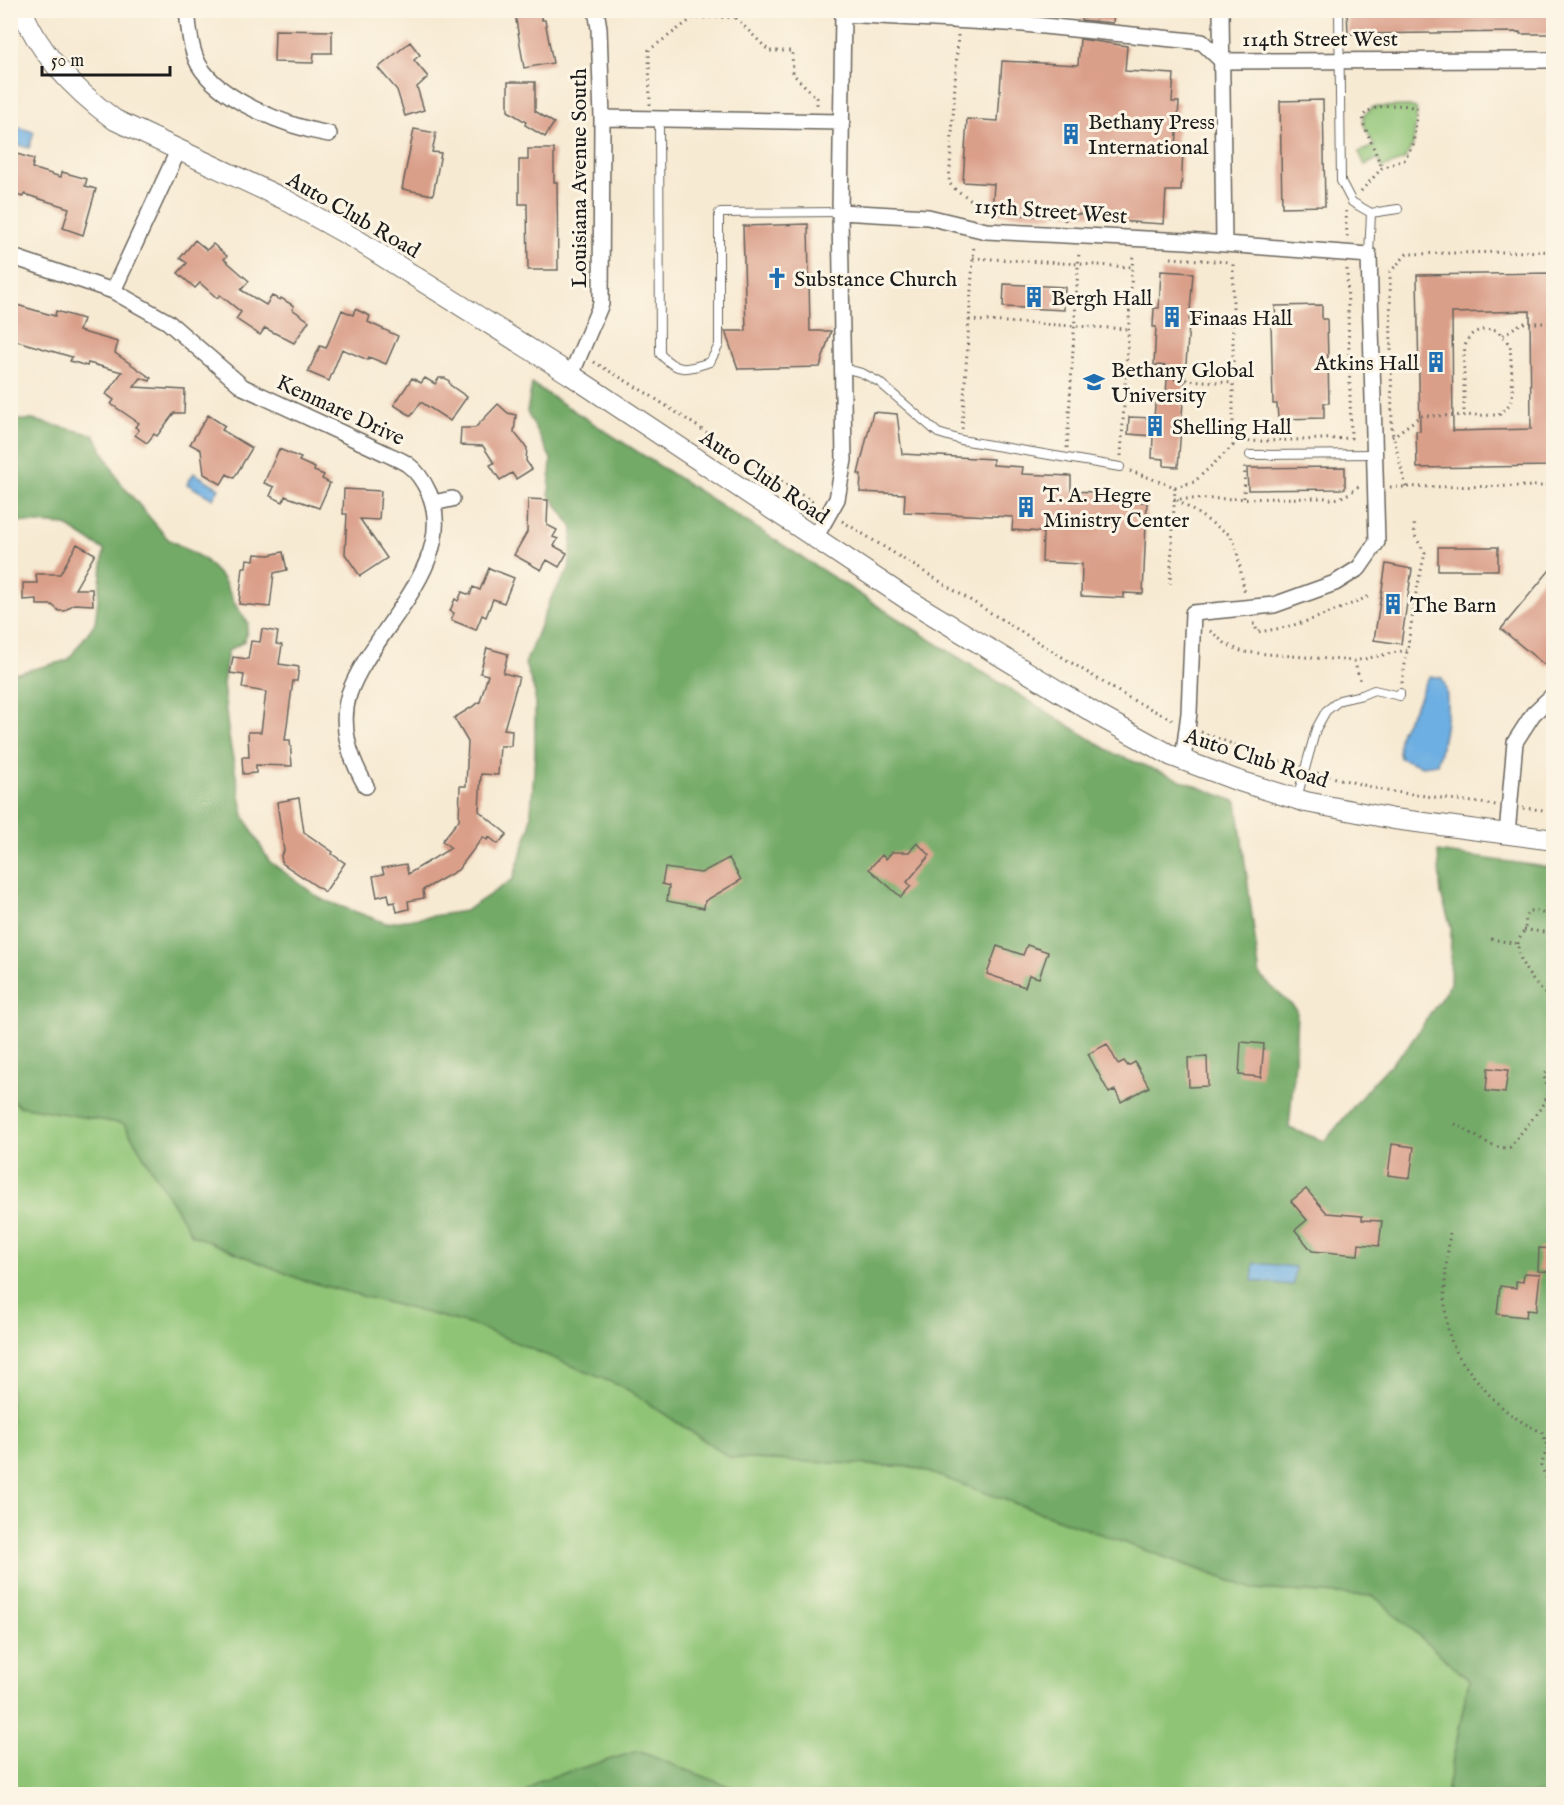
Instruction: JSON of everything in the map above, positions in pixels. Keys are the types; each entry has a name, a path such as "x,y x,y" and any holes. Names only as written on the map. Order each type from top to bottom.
{"street":[{"name":"Auto Club Road","path":"22,10 30,29 71,84 115,120 284,199 339,230 571,375 907,599 1101,717 1183,760 1297,799 1394,819 1554,840"},
{"path":"187,10 192,45 198,64 211,81 238,100 282,121 306,130 329,134"},
{"name":"Louisiana Avenue South","path":"571,375 601,304 602,118 599,28 596,10"},
{"path":"1221,10 1224,244"},
{"name":"114th Street West","path":"842,122 843,14 1024,24 1202,42 1222,62 1554,60"},
{"path":"602,118 842,122 840,212 844,460 837,499 815,538"},
{"path":"113,291 178,151"},
{"name":"115th Street West","path":"840,212 928,217 987,231 1224,244 1370,255"},
{"path":"1183,760 1188,726 1193,613 1274,605 1335,583 1359,568 1377,542 1370,255"},
{"name":"Kenmare Drive","path":"10,256 113,291 168,322 243,387 408,465 424,482 434,503 437,527 433,550 349,695 345,718 347,742 354,765 366,786"},
{"path":"434,503 452,499"},
{"path":"1507,834 1515,742 1533,714 1554,694"}],"lane":[{"path":"1339,10 1341,181 1352,202 1371,213 1398,209"},
{"path":"654,118 660,354 672,366 689,369 710,362 719,345 719,213 840,212"},
{"path":"1370,255 1371,213"},
{"path":"843,368 879,382 938,433 961,440 1120,467"},
{"path":"1250,455 1375,454"},
{"path":"1297,799 1316,729 1326,711 1340,700 1374,690 1400,696 1401,693"}],"path":[{"path":"654,118 649,50 693,18 735,17 742,10"},
{"path":"735,17 769,51 792,51 793,74 817,98 817,122"},
{"path":"1120,238 1133,250 1120,467 1175,487 1194,482 1237,442 1351,438 1346,210 1382,168 1404,160 1413,145 1416,108 1409,106 1373,107 1363,116 1364,125 1382,168"},
{"path":"1065,213 1065,227 1079,251 1066,458"},
{"path":"968,244 974,247"},
{"path":"1406,487 1393,436 1390,272 1407,254 1554,251"},
{"path":"973,258 1132,267"},
{"path":"1233,262 1233,446"},
{"path":"969,320 1128,330"},
{"path":"1503,335 1522,323 1554,323"},
{"path":"1374,436 1393,436 1421,416 1464,416 1499,415 1510,404 1513,393 1510,345 1497,330 1478,330 1468,337 1463,348 1464,416"},
{"path":"581,352 600,367 648,394 830,513 1127,697 1188,726 1284,764 1387,791 1554,811"},
{"path":"1126,376 1233,383"},
{"path":"1244,498 1244,466 1250,455"},
{"path":"1174,499 1325,498 1338,500 1365,483 1375,488 1554,486"},
{"path":"1170,584 1175,487"},
{"path":"1174,499 1230,535 1236,546 1248,608"},
{"path":"1401,693 1416,593 1425,553 1415,536 1414,522"},
{"path":"1246,624 1255,624 1257,632 1282,629 1314,621 1372,595"},
{"path":"1206,641 1210,632 1218,627"},
{"path":"1210,632 1226,644 1243,652 1354,662 1407,650"},
{"path":"1354,662 1365,694"},
{"path":"1554,917 1529,911 1525,917 1524,930 1519,936 1518,944 1518,955 1533,982 1554,1002"},
{"path":"1524,930 1554,933"},
{"path":"1491,939 1518,944"},
{"path":"1455,1124 1496,1147 1503,1149 1510,1147 1544,1104 1550,1088 1546,1085 1544,1076 1549,1069 1554,1067"},
{"path":"1450,1233 1445,1307 1452,1344 1459,1357 1498,1405 1526,1425 1542,1432 1548,1446 1541,1466 1546,1477 1554,1478"}],"green space":[{"path":"1409,106 1416,108 1417,113 1413,145 1404,160 1382,168 1378,159 1365,165 1359,152 1374,146 1364,125 1363,116 1373,107"},
{"path":"532,384 942,647 1115,754 1237,802 1260,976 1297,1010 1289,1128 1325,1141 1371,1085 1409,1045 1450,985 1451,927 1441,895 1438,852 1553,868 1553,1794 1446,1794 1469,1680 1374,1596 1253,1589 914,1467 731,1458 625,1388 476,1326 302,1280 192,1235 124,1124 19,1106 10,1098 11,672 18,673 68,660 95,623 104,550 65,525 21,522 11,517 11,420 33,420 94,435 119,481 168,539 204,559 223,579 236,606 248,623 245,641 228,651 223,684 229,738 244,816 269,861 321,899 386,923 465,911 513,879 530,826 535,756 535,693 525,664 550,600 569,569 573,528 549,494 551,459 527,412"},
{"path":"10,759 865,1465 914,1467 1253,1589 1374,1596 1469,1680 1446,1794 11,1794"},
{"path":"638,1751 749,1794 524,1794 538,1781"}],"water":[{"path":"10,125 34,132 29,148 11,143"},
{"path":"194,473 219,488 213,499 187,484"},
{"path":"1430,676 1442,678 1447,697 1446,720 1437,764 1422,766 1400,758 1399,741 1400,734"},
{"path":"1254,1263 1295,1267 1293,1285 1252,1281"}],"building":[{"path":"540,10 542,20 545,20 553,63 524,68 515,14"},
{"path":"1081,10 1114,10 1113,23 1081,20"},
{"path":"1347,10 1554,10 1554,34 1520,34 1520,32 1348,34"},
{"path":"275,30 332,31 332,53 314,53 313,63 274,62"},
{"name":"Bethany Press International","path":"1080,39 1127,46 1125,71 1174,74 1172,102 1179,102 1176,148 1183,149 1181,191 1166,191 1164,224 1115,221 1115,216 1054,213 1053,217 992,213 994,184 963,182 967,119 998,121 1002,61 1078,65"},
{"path":"410,42 420,55 414,60 428,77 417,87 424,110 405,116 397,90 378,68"},
{"path":"508,82 535,82 535,111 554,123 545,137 508,111"},
{"path":"1323,100 1325,206 1282,207 1280,101"},
{"path":"414,129 436,133 432,152 441,153 433,195 402,189"},
{"path":"528,149 554,149 554,182 557,182 558,270 528,270 527,204 519,204 519,160 528,160"},
{"path":"10,152 34,159 32,168 61,177 62,172 87,179 85,186 96,189 83,235 63,228 69,208 24,194 23,197 10,193"},
{"name":"Substance Church","path":"808,224 810,331 831,331 820,367 738,369 725,331 746,331 743,226"},
{"path":"195,240 207,250 213,244 227,256 224,259 249,281 241,290 266,305 272,296 280,300 281,298 294,306 292,309 309,321 294,343 265,328 260,335 236,319 241,312 220,295 217,298 200,283 195,288 178,273 187,263 180,258"},
{"path":"1161,271 1193,273 1178,467 1164,466 1164,459 1152,458 1153,436 1128,434 1129,417 1154,418 1156,393 1166,394 1168,366 1154,365 1156,327 1153,327 1154,308 1159,308"},
{"path":"1554,273 1554,466 1417,468 1416,431 1420,431 1417,275","holes":["1530,311 1531,429 1453,431 1452,313"]},
{"name":"Bergh Hall","path":"1004,284 1065,287 1064,310 1003,307"},
{"path":"10,303 55,316 56,311 83,319 79,331 118,342 115,353 151,378 150,381 141,378 134,387 185,390 184,413 174,413 157,436 154,434 147,443 135,435 139,430 135,427 139,423 111,404 114,400 106,394 122,372 70,361 72,357 10,339"},
{"path":"1322,305 1322,319 1327,319 1329,403 1324,403 1324,418 1278,419 1277,404 1273,404 1271,321 1276,321 1275,306"},
{"path":"355,309 370,316 368,322 398,336 386,364 369,357 368,360 342,349 329,381 308,372 320,346 326,348 342,310 353,315"},
{"path":"412,378 421,383 425,378 435,384 439,378 445,378 450,385 467,397 450,421 421,402 411,416 394,405"},
{"path":"498,404 508,413 516,415 514,432 527,448 526,461 532,469 516,479 512,473 500,480 490,465 494,463 483,446 460,445 461,428 475,428"},
{"name":"T. A. Hegre Ministry Center","path":"873,412 897,414 902,454 993,459 993,465 1023,467 1022,474 1071,476 1071,491 1117,493 1116,501 1147,502 1143,594 1124,593 1124,598 1081,596 1082,564 1042,562 1043,532 1012,530 1013,517 904,512 905,494 860,492 861,474 858,474"},
{"path":"208,415 225,426 222,430 252,448 234,478 227,474 221,484 204,474 201,450 190,444"},
{"path":"279,449 301,458 299,461 315,468 314,471 324,475 322,479 330,483 319,508 285,496 283,502 270,496 274,487 264,483"},
{"path":"1345,467 1345,489 1248,490 1247,468"},
{"path":"344,489 381,491 379,520 360,519 387,558 360,576 345,554 347,514 343,514"},
{"path":"528,499 548,500 547,525 557,530 553,537 558,539 554,546 567,553 559,567 547,560 541,570 514,555 527,532"},
{"path":"77,544 95,554 75,589 92,589 93,605 74,604 64,611 59,611 52,605 37,605 37,599 23,600 23,583 37,583 36,574 60,574"},
{"path":"1438,547 1498,547 1498,570 1438,570"},
{"path":"283,552 287,570 274,573 270,607 239,604 243,567 246,567 247,559 254,560 255,554 269,555"},
{"name":"The Barn","path":"1386,564 1412,569 1401,644 1374,640"},
{"path":"1554,565 1554,659 1547,667 1501,629"},
{"path":"489,568 514,578 504,603 493,599 486,617 482,615 476,630 451,620 454,613 450,611 455,599 458,601 462,592 470,595 473,587 480,590"},
{"path":"262,629 278,632 276,644 282,645 279,664 299,667 297,681 293,681 285,740 290,740 292,766 256,765 256,773 243,774 242,757 249,757 248,732 261,732 266,692 242,688 244,675 230,673 233,657 248,659 251,641 260,642"},
{"path":"487,648 508,654 503,673 519,677 504,729 512,730 511,746 500,746 498,775 481,774 479,811 507,834 498,844 489,837 487,840 483,837 458,870 423,890 424,898 408,901 409,909 397,912 395,902 390,903 388,894 377,897 373,876 384,874 382,868 406,864 408,874 451,848 442,841 459,820 460,786 466,786 468,742 454,718 480,702 488,675 480,673"},
{"path":"299,798 304,832 345,863 325,892 282,863 281,855 284,851 277,802"},
{"path":"917,843 930,855 907,882 911,886 901,897 869,869 882,855 886,859 892,852 909,852"},
{"path":"729,858 741,880 705,901 704,908 667,901 669,886 662,884 665,868 701,873"},
{"path":"1027,945 1048,952 1039,978 1029,975 1025,987 987,974 997,946 1023,955"},
{"path":"1241,1042 1264,1044 1261,1077 1239,1075"},
{"path":"1107,1044 1118,1064 1124,1061 1128,1066 1135,1062 1149,1087 1121,1102 1115,1090 1109,1093 1088,1054"},
{"path":"1207,1057 1208,1086 1189,1087 1188,1058"},
{"path":"1488,1068 1508,1070 1505,1093 1486,1091"},
{"path":"1392,1144 1414,1147 1410,1178 1388,1175"},
{"path":"1306,1189 1327,1213 1362,1216 1362,1220 1382,1221 1379,1246 1359,1244 1358,1255 1312,1251 1295,1230 1307,1220 1291,1201"},
{"path":"1539,1248 1554,1249 1554,1272 1538,1271"},
{"path":"1524,1273 1540,1274 1536,1311 1527,1310 1526,1317 1497,1314 1500,1286 1516,1288 1516,1281 1523,1282"}],"place":[{"name":"Bethany Press International","path":"1071,134"},
{"name":"Substance Church","path":"777,278"},
{"name":"Bergh Hall","path":"1034,297"},
{"name":"Finaas Hall","path":"1172,317"},
{"name":"Atkins Hall","path":"1436,362"},
{"name":"Bethany Global University","path":"1094,382"},
{"name":"Shelling Hall","path":"1155,426"},
{"name":"T. A. Hegre Ministry Center","path":"1026,507"},
{"name":"The Barn","path":"1393,604"}]}
